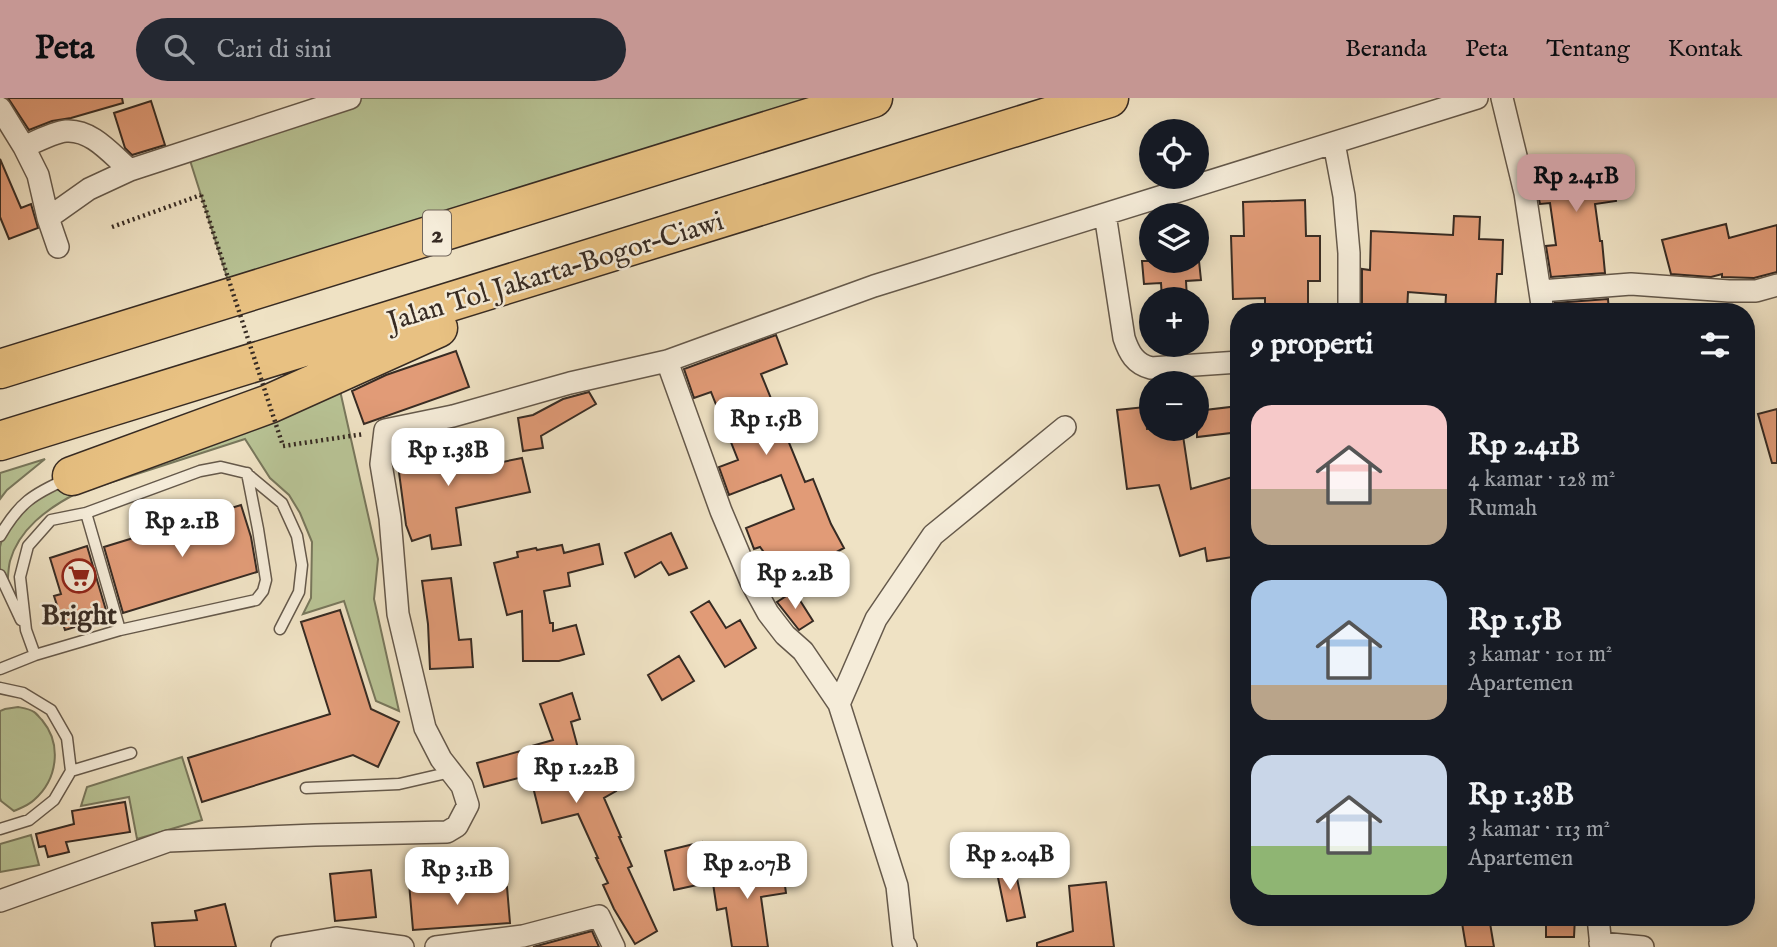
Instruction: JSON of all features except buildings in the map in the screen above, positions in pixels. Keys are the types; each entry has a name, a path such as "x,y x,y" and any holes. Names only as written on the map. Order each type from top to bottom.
{"highway":[{"name":"2","path":"0,369 873,98"},
{"name":"Jalan Tol Jakarta–Bogor–Ciawi","path":"0,441 1109,98"},
{"path":"72,476 269,404 590,260"}],"street":[{"path":"48,218 89,188 130,170 350,98"},
{"path":"0,901 168,841 447,832 457,826 468,805 462,786 442,759 425,728 398,614 390,518 381,464 385,429 453,416 570,383 667,361 874,286 1477,98"},
{"path":"1502,98 1525,193 1542,301 1631,284 1729,291 1756,291 1777,285"},
{"path":"0,108 38,175 58,247"},
{"path":"24,147 66,131 85,134 100,143 130,170"},
{"path":"1334,143 1344,196 1349,253 1349,303"},
{"path":"1105,214 1124,338 1135,359 1141,366 1151,368 1230,363"},
{"path":"667,361 721,511 751,582 768,613 785,635 803,651 839,704 897,886 903,942 906,947"},
{"path":"839,704 876,618 933,535 1065,427"},
{"path":"436,947 523,936 600,916 614,947"},
{"path":"1599,926 1601,945 1643,947"},
{"path":"282,947 336,938 403,947"}],"lane":[{"path":"26,630 20,577 28,546 51,520 86,513 200,471 221,467 246,473 282,503 297,536 302,565 299,592 280,629"},
{"path":"0,669 36,655 120,630 256,600 263,591 266,580 246,473"},
{"path":"0,536 24,502 72,476"},
{"path":"86,513 120,630"},
{"path":"0,575 36,655"},
{"path":"0,688 23,693 51,710 67,738 71,771 54,800 29,820 0,829"},
{"path":"71,771 131,753"},
{"path":"306,788 399,784 451,772"}],"path":[{"path":"112,227 201,195 283,446 350,437 385,429"}],"green space":[{"path":"351,98 873,98 233,296 187,151"},
{"path":"339,386 378,559 374,599 399,711 376,701 344,601 303,614 311,598 312,542 289,495 270,478 245,439 75,494 65,500 35,521 20,539 10,561 7,589 0,586 0,547 3,537 24,510 60,484"},
{"path":"45,459 7,490 0,499 0,473"},
{"path":"18,707 36,713 48,729 55,750 52,772 42,792 30,803 14,811 0,798 0,711"},
{"path":"182,757 202,820 137,839 129,797 81,806 87,787"},
{"path":"31,835 39,865 0,872 0,844"}],"place":[{"name":"Bright","path":"79,576"}]}
